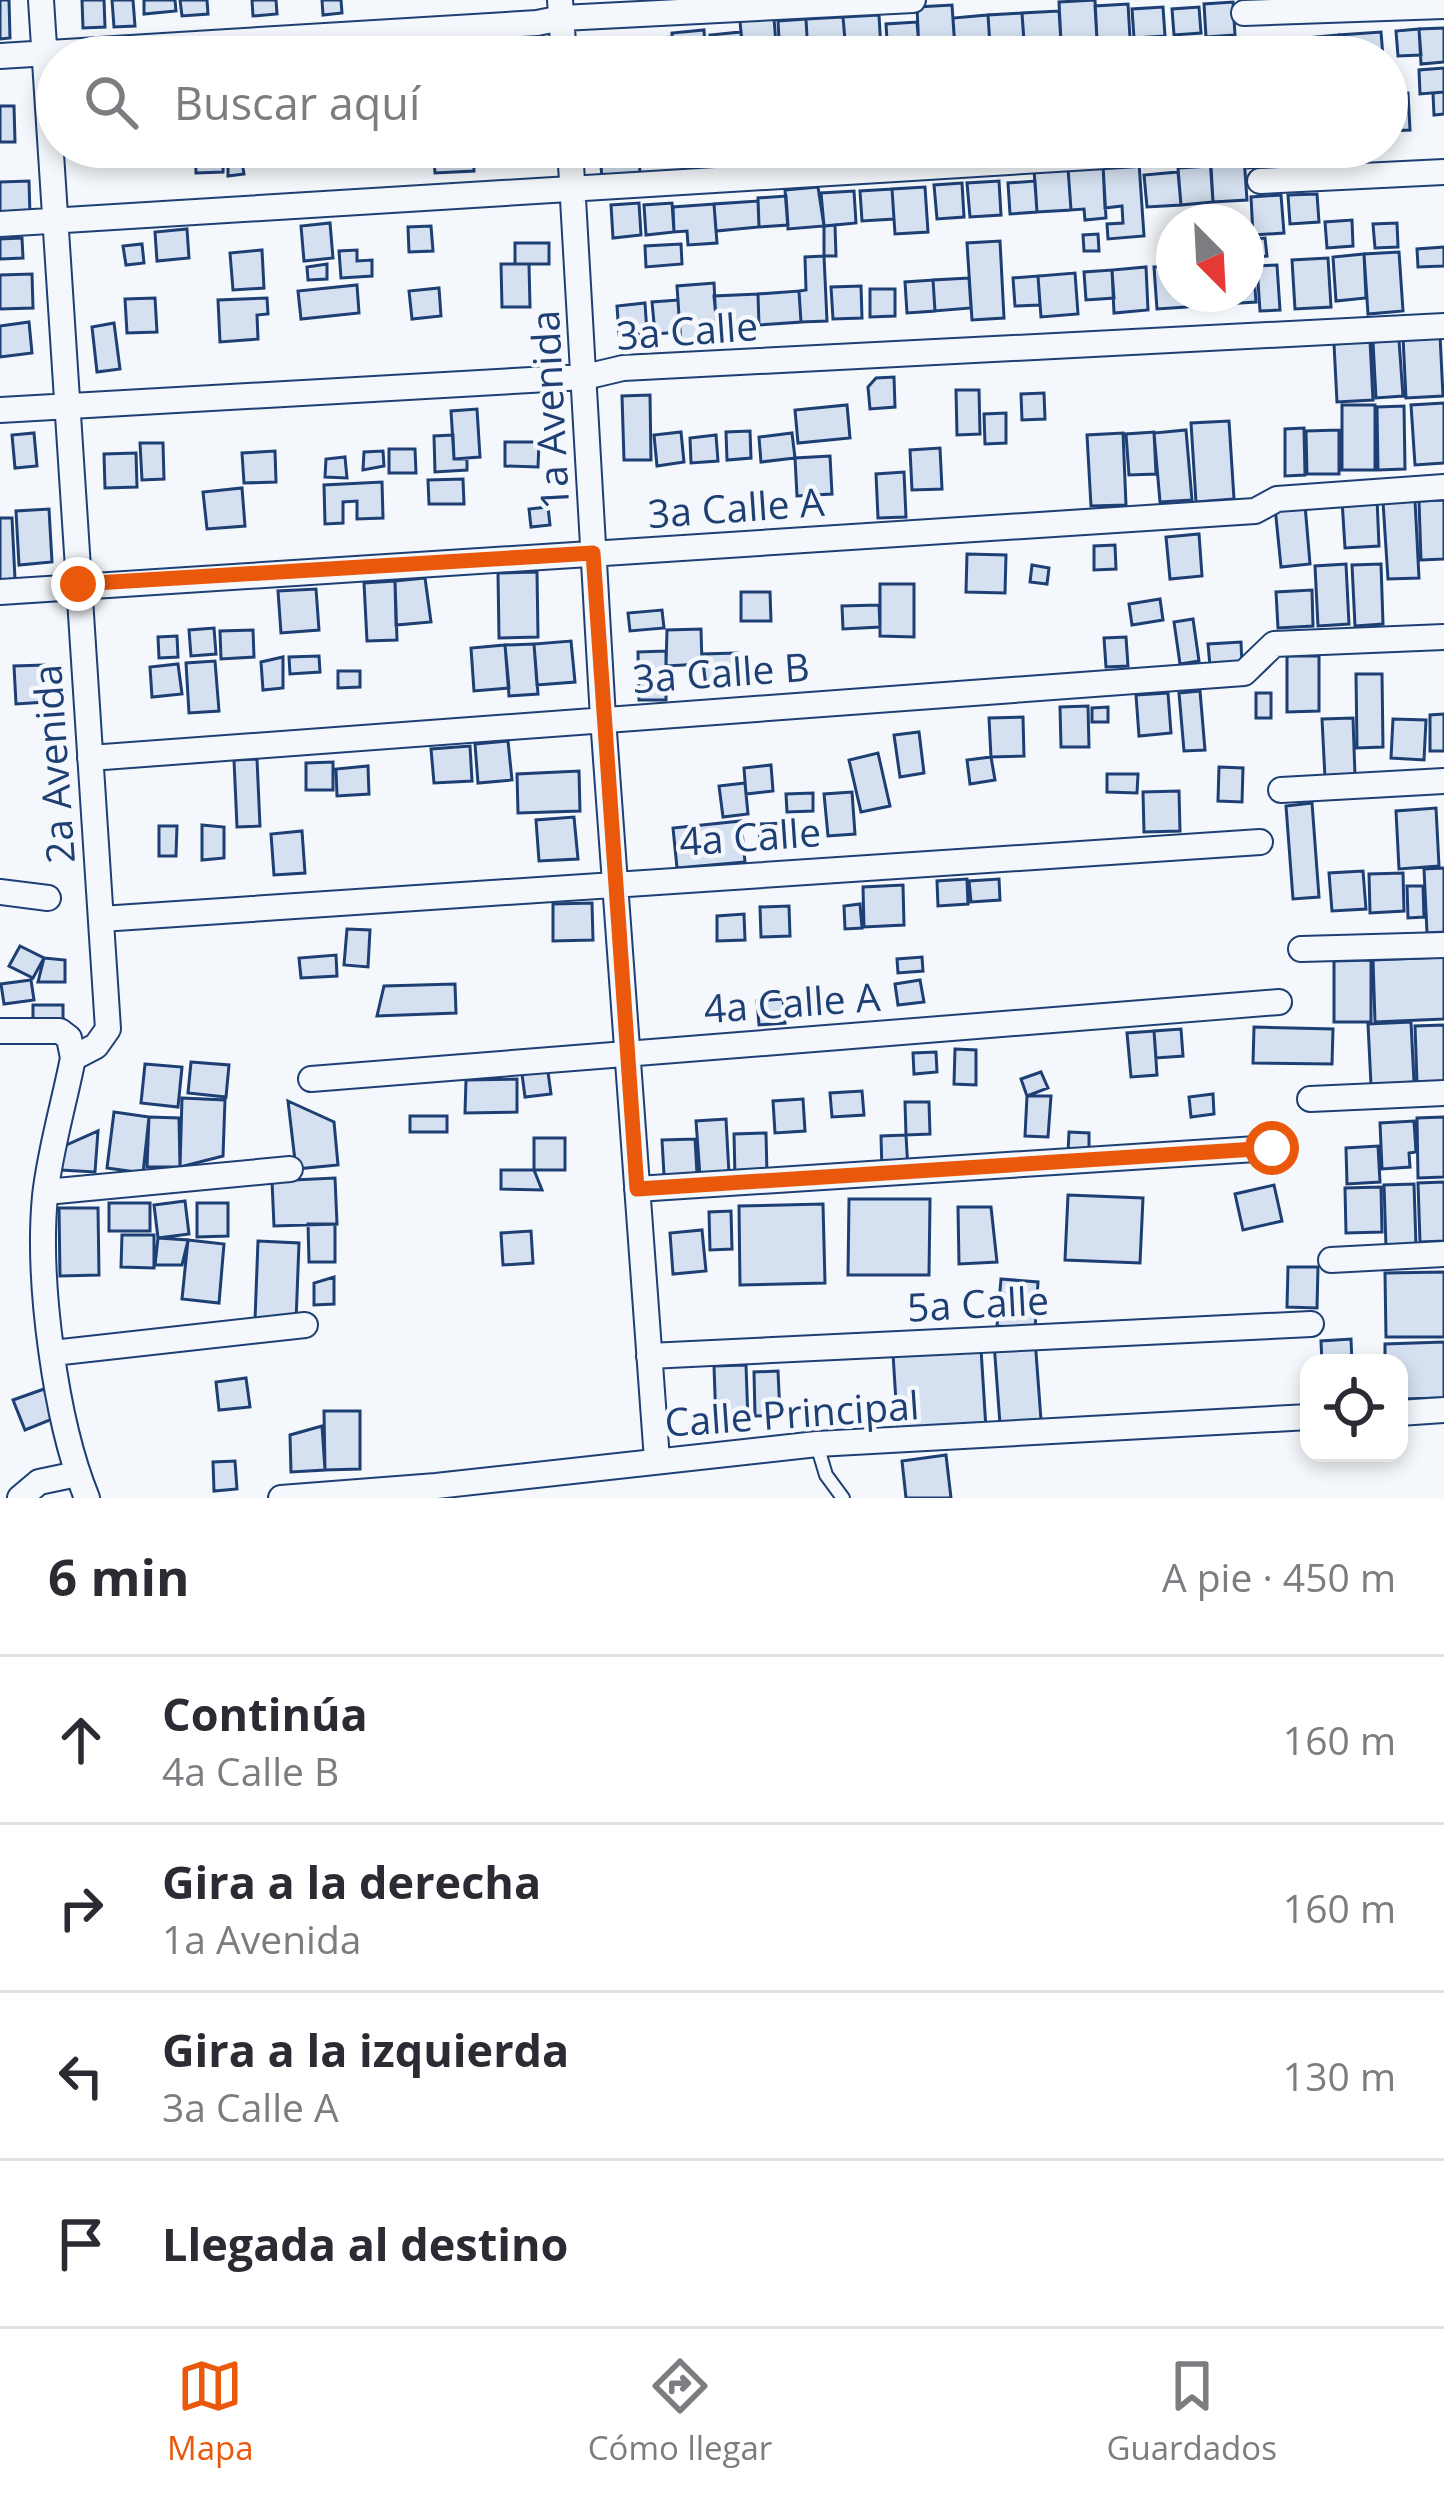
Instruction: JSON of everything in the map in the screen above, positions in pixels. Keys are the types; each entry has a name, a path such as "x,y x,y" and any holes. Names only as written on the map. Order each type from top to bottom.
{"street":[{"name":"2a Avenida","path":"41,0 43,36"},
{"path":"330,36 537,23 561,9 913,0"},
{"path":"1244,13 1299,6 1444,6"},
{"path":"0,56 36,54"},
{"name":"2a Avenida","path":"52,168 108,1029 96,1046 73,1058 46,1192 41,1264 53,1354 77,1474 87,1498"},
{"name":"1a Avenida","path":"572,168 602,718 657,1460"},
{"path":"0,224 913,168"},
{"path":"1260,181 1444,172"},
{"name":"3a Calle","path":"0,410 585,376 623,368 1444,326"},
{"name":"3a Calle A","path":"0,592 1255,511 1277,499 1444,487"},
{"name":"3a Calle B","path":"90,758 1244,673 1274,644 1444,637"},
{"path":"1281,790 1444,781"},
{"name":"4a Calle","path":"101,919 1260,842"},
{"path":"0,892 48,898"},
{"path":"1300,950 1444,945"},
{"name":"4a Calle A","path":"311,1079 1279,1002"},
{"path":"0,1031 60,1030 69,1038 73,1058"},
{"path":"1310,1099 1444,1094"},
{"path":"637,1189 1272,1148"},
{"path":"46,1192 290,1169"},
{"path":"1331,1260 1444,1254"},
{"name":"5a Calle","path":"649,1356 1311,1324"},
{"path":"53,1354 305,1325"},
{"path":"1408,1412 1444,1410"},
{"name":"Calle Principal","path":"281,1498 437,1492 657,1460 817,1444 1300,1417"},
{"path":"20,1498 39,1482 77,1474"}],"lane":[{"path":"817,1444 826,1475 840,1497"}],"building":[{"path":"0,0 9,0 10,38 0,39"},
{"path":"82,0 104,0 105,27 83,28"},
{"path":"112,0 133,0 135,26 114,27"},
{"path":"144,0 175,0 176,11 144,14"},
{"path":"180,0 207,0 208,14 182,16"},
{"path":"252,0 276,0 277,14 253,16"},
{"path":"322,0 341,0 342,13 323,15"},
{"path":"1095,0 1097,36 1061,36 1059,2"},
{"path":"1233,2 1235,35 1206,36 1204,4"},
{"path":"1128,4 1130,36 1097,36 1095,6"},
{"path":"952,5 954,36 918,36 917,7"},
{"path":"1163,7 1165,36 1134,36 1132,9"},
{"path":"1199,7 1201,33 1174,35 1172,9"},
{"path":"1059,11 1061,36 1024,36 1022,13"},
{"path":"1022,13 1024,36 989,36 988,15"},
{"path":"879,15 880,36 845,36 843,17"},
{"path":"988,15 989,36 954,36 953,18"},
{"path":"843,17 845,36 807,36 806,19"},
{"path":"774,18 775,36 741,36 740,21"},
{"path":"806,19 807,36 779,36 778,21"},
{"path":"917,22 918,36 887,36 886,24"},
{"path":"1444,28 1444,62 1421,64 1419,29"},
{"path":"1419,29 1421,55 1408,56 1408,36 1396,36 1396,31"},
{"path":"704,30 704,36 672,36"},
{"path":"1381,32 1381,36 1339,36"},
{"path":"1444,68 1444,92 1420,94 1419,70"},
{"path":"1444,92 1444,114 1434,115 1433,93"},
{"path":"0,106 14,106 15,142 0,142"},
{"path":"196,168 223,168 223,172 196,173"},
{"path":"228,168 243,168 244,174 228,176"},
{"path":"435,168 474,168 474,171 435,173"},
{"path":"601,168 640,168 640,175 602,178"},
{"path":"714,168 782,169 714,171"},
{"path":"1068,168 1103,168 1106,218 1085,220 1084,209 1071,210"},
{"path":"1068,168 1071,210 1037,212 1034,170"},
{"path":"1103,168 1139,168 1144,236 1108,239 1107,224 1123,223 1122,206 1105,208"},
{"path":"1178,168 1211,168 1213,202 1181,204"},
{"path":"1211,168 1245,168 1247,200 1213,202"},
{"path":"1178,172 1181,204 1147,207 1144,175"},
{"path":"29,181 30,215 0,216 0,182"},
{"path":"999,181 1001,215 970,217 967,183"},
{"path":"1035,181 1037,212 1010,214 1008,183"},
{"path":"962,183 964,217 937,219 934,185"},
{"path":"818,187 824,226 788,229 785,190"},
{"path":"925,187 928,232 895,234 892,189"},
{"path":"892,189 894,219 862,221 860,191"},
{"path":"854,191 856,223 824,226 821,193"},
{"path":"1317,194 1319,222 1290,224 1288,195"},
{"path":"1281,195 1284,233 1264,234 1264,204 1251,204 1251,197"},
{"path":"786,196 788,225 759,227 758,198"},
{"path":"758,201 759,227 716,231 714,204"},
{"path":"639,203 641,235 613,238 611,205"},
{"path":"672,203 674,232 646,235 644,205"},
{"path":"714,204 717,243 688,245 687,231 674,232 673,207"},
{"path":"1352,220 1353,246 1327,248 1325,222"},
{"path":"330,223 333,258 304,261 301,226"},
{"path":"1397,223 1398,247 1375,248 1373,224"},
{"path":"835,225 836,256 824,256 824,226"},
{"path":"431,226 433,251 409,252 408,227"},
{"path":"187,229 189,258 157,261 155,232"},
{"path":"1098,234 1099,251 1084,251 1083,235"},
{"path":"22,238 23,258 0,259 0,239"},
{"path":"1000,241 1004,318 972,320 967,243"},
{"path":"515,243 549,243 549,264 515,264"},
{"path":"142,244 144,263 126,265 123,246"},
{"path":"681,244 682,264 646,267 645,246"},
{"path":"1444,247 1444,266 1418,267 1417,249"},
{"path":"262,250 264,288 233,290 230,253"},
{"path":"357,250 357,261 372,260 372,276 341,278 339,251"},
{"path":"1399,252 1403,311 1368,314 1364,254"},
{"path":"1364,254 1366,298 1336,301 1333,257"},
{"path":"824,256 827,321 801,322 799,291 806,290 805,257"},
{"path":"1328,258 1331,307 1295,309 1292,260"},
{"path":"327,264 327,279 308,280 307,267"},
{"path":"501,264 529,264 530,307 502,307"},
{"path":"1277,265 1280,310 1264,311 1264,266"},
{"path":"1146,267 1148,310 1114,313 1112,270"},
{"path":"1112,270 1114,298 1086,300 1084,272"},
{"path":"1075,273 1078,314 1041,317 1038,276"},
{"path":"32,274 33,308 0,309 0,275"},
{"path":"1038,276 1040,305 1015,306 1013,278"},
{"path":"969,278 971,308 935,311 933,280"},
{"path":"933,280 935,311 907,313 905,282"},
{"path":"714,283 717,342 681,345 677,286"},
{"path":"357,285 359,313 301,319 298,291"},
{"path":"861,286 862,318 833,319 831,287"},
{"path":"439,288 441,316 412,319 409,291"},
{"path":"870,289 895,289 895,316 870,317"},
{"path":"799,291 801,322 759,325 758,294"},
{"path":"758,294 759,325 717,328 714,296"},
{"path":"155,298 157,332 127,333 125,299"},
{"path":"267,298 268,314 257,315 258,339 220,342 218,300"},
{"path":"678,300 680,332 655,334 652,302"},
{"path":"645,303 647,333 619,335 617,306"},
{"path":"29,322 32,353 0,357 0,326"},
{"path":"114,323 120,369 97,372 92,327"},
{"path":"1440,335 1443,396 1406,398 1403,337"},
{"path":"1399,340 1403,396 1376,398 1373,342"},
{"path":"1370,341 1373,400 1337,402 1334,344"},
{"path":"894,377 895,407 870,409 868,387 876,378"},
{"path":"956,390 979,390 980,434 957,435"},
{"path":"1044,393 1045,419 1022,420 1021,394"},
{"path":"650,395 651,460 624,460 622,396"},
{"path":"1444,403 1444,463 1415,465 1411,405"},
{"path":"847,405 850,438 798,443 795,410"},
{"path":"1342,405 1375,405 1375,470 1342,470"},
{"path":"1404,406 1405,469 1378,470 1377,407"},
{"path":"477,409 480,457 454,459 451,411"},
{"path":"1006,413 1006,443 985,444 984,414"},
{"path":"1229,421 1234,499 1196,502 1191,423"},
{"path":"1304,428 1305,475 1285,476 1285,429"},
{"path":"1186,430 1192,500 1160,502 1154,433"},
{"path":"1339,430 1339,474 1307,474 1306,431"},
{"path":"750,431 751,458 727,460 726,432"},
{"path":"681,432 684,462 657,466 654,435"},
{"path":"1154,432 1156,474 1129,475 1126,434"},
{"path":"34,433 37,466 15,468 12,435"},
{"path":"792,433 795,458 761,462 759,437"},
{"path":"1123,433 1126,505 1091,506 1087,435"},
{"path":"453,435 454,459 467,459 467,470 435,472 434,436"},
{"path":"716,435 718,461 691,463 690,438"},
{"path":"505,442 539,442 538,467 505,466"},
{"path":"140,443 163,443 164,479 142,480"},
{"path":"940,448 942,489 912,490 910,450"},
{"path":"389,449 415,449 416,473 389,473"},
{"path":"275,451 276,482 244,483 242,453"},
{"path":"383,451 384,466 363,470 364,452"},
{"path":"136,453 137,487 105,488 104,454"},
{"path":"830,456 832,494 797,496 795,458"},
{"path":"345,457 347,478 325,477 326,459"},
{"path":"904,472 906,517 878,518 876,474"},
{"path":"463,479 464,504 429,504 428,480"},
{"path":"382,482 383,518 357,519 357,501 343,502 343,523 325,524 324,485"},
{"path":"242,488 245,526 207,529 203,492"},
{"path":"1377,498 1379,546 1345,548 1342,500"},
{"path":"1415,500 1419,578 1388,579 1383,502"},
{"path":"1444,500 1444,559 1421,560 1419,501"},
{"path":"1305,505 1310,564 1281,567 1275,507"},
{"path":"548,507 550,525 531,527 529,509"},
{"path":"49,509 52,562 19,565 16,511"},
{"path":"0,518 12,518 15,579 0,580"},
{"path":"1199,534 1202,576 1170,579 1166,537"},
{"path":"1115,545 1116,569 1094,570 1094,546"},
{"path":"967,554 1006,555 1005,593 966,592"},
{"path":"1346,564 1349,624 1318,626 1315,566"},
{"path":"1381,564 1383,624 1355,626 1352,565"},
{"path":"1032,565 1049,568 1047,584 1030,582"},
{"path":"537,572 538,637 499,638 498,573"},
{"path":"425,578 431,622 396,625 395,581"},
{"path":"395,581 397,640 367,641 364,583"},
{"path":"880,584 914,584 914,637 880,636"},
{"path":"316,589 319,630 281,633 278,591"},
{"path":"1312,590 1313,626 1278,628 1276,592"},
{"path":"741,592 770,592 771,621 741,621"},
{"path":"1160,599 1163,620 1132,625 1129,604"},
{"path":"879,605 880,627 843,629 842,606"},
{"path":"662,610 664,628 630,631 628,613"},
{"path":"1193,619 1199,661 1180,664 1174,622"},
{"path":"214,628 216,654 191,656 189,630"},
{"path":"701,629 702,664 666,666 667,630"},
{"path":"253,630 254,657 221,659 220,631"},
{"path":"177,636 178,657 159,658 158,637"},
{"path":"1126,637 1128,666 1106,667 1104,638"},
{"path":"571,641 575,682 537,685 534,644"},
{"path":"1241,642 1242,665 1210,666 1208,644"},
{"path":"534,644 538,694 509,696 505,645"},
{"path":"505,645 509,688 474,691 471,648"},
{"path":"666,651 666,700 639,700 638,652"},
{"path":"737,653 738,685 706,687 702,654"},
{"path":"319,656 320,672 290,674 289,657"},
{"path":"1287,656 1319,656 1319,711 1287,712"},
{"path":"283,657 283,688 263,690 261,662"},
{"path":"215,661 219,711 189,713 186,663"},
{"path":"178,664 182,694 152,697 150,667"},
{"path":"44,665 46,702 16,704 14,666"},
{"path":"338,671 360,671 360,687 338,688"},
{"path":"1356,674 1382,674 1383,747 1357,748"},
{"path":"1200,691 1205,750 1184,751 1179,693"},
{"path":"1168,693 1171,733 1139,736 1136,695"},
{"path":"1256,693 1271,693 1271,718 1256,718"},
{"path":"1088,706 1089,747 1061,747 1060,707"},
{"path":"1108,707 1108,722 1092,722 1092,708"},
{"path":"1444,714 1444,751 1430,751 1430,715"},
{"path":"1023,717 1024,756 991,757 989,718"},
{"path":"1353,718 1355,776 1325,778 1322,719"},
{"path":"1393,719 1426,720 1424,760 1391,758"},
{"path":"919,732 924,773 900,777 894,735"},
{"path":"508,741 512,780 478,783 475,744"},
{"path":"470,746 472,781 434,783 431,749"},
{"path":"878,753 890,806 861,812 849,760"},
{"path":"991,757 995,780 970,784 967,760"},
{"path":"257,759 260,826 237,827 234,760"},
{"path":"333,762 333,790 306,790 306,763"},
{"path":"771,765 773,791 746,794 744,768"},
{"path":"368,766 369,794 337,796 336,769"},
{"path":"1219,767 1243,768 1242,802 1218,801"},
{"path":"579,771 580,811 518,813 517,774"},
{"path":"1107,774 1138,774 1137,793 1107,792"},
{"path":"745,783 748,814 723,817 719,786"},
{"path":"1179,791 1180,831 1144,832 1143,792"},
{"path":"852,792 855,834 828,836 824,794"},
{"path":"813,793 813,811 787,812 786,794"},
{"path":"1312,803 1319,897 1293,899 1286,806"},
{"path":"1436,808 1439,866 1399,869 1396,811"},
{"path":"574,817 578,859 539,861 536,820"},
{"path":"741,821 745,862 677,868 673,828"},
{"path":"784,823 782,846 760,849 759,824"},
{"path":"202,825 224,827 224,858 202,860"},
{"path":"159,826 177,826 176,856 159,856"},
{"path":"302,831 305,873 274,875 271,834"},
{"path":"1444,868 1444,932 1427,933 1424,869"},
{"path":"1363,871 1366,909 1332,911 1329,873"},
{"path":"1403,873 1404,911 1370,913 1369,874"},
{"path":"967,879 968,904 938,906 937,881"},
{"path":"999,879 1000,900 971,902 969,881"},
{"path":"903,885 904,925 864,927 863,887"},
{"path":"1407,886 1423,886 1424,917 1408,918"},
{"path":"592,903 593,940 553,941 553,904"},
{"path":"860,904 862,928 845,929 844,906"},
{"path":"789,906 790,936 761,937 760,907"},
{"path":"744,914 745,940 717,941 717,916"},
{"path":"347,929 370,930 368,967 344,965"},
{"path":"20,946 44,958 33,978 9,966"},
{"path":"336,955 337,976 301,978 299,958"},
{"path":"922,957 923,971 898,973 897,959"},
{"path":"1444,957 1444,1019 1375,1022 1373,960"},
{"path":"44,958 65,960 65,982 38,982"},
{"path":"1371,960 1371,1022 1334,1022 1334,961"},
{"path":"31,980 34,1000 4,1004 1,984"},
{"path":"920,980 924,1002 898,1005 895,984"},
{"path":"455,984 456,1013 377,1016 384,986"},
{"path":"783,999 785,1023 759,1025 757,1001"},
{"path":"33,1005 63,1005 63,1027 33,1027"},
{"path":"1411,1022 1414,1082 1371,1085 1368,1024"},
{"path":"1444,1025 1444,1082 1417,1083 1415,1026"},
{"path":"1254,1027 1333,1029 1332,1064 1253,1063"},
{"path":"1181,1029 1183,1056 1156,1058 1154,1031"},
{"path":"1154,1031 1157,1075 1131,1077 1127,1033"},
{"path":"955,1049 976,1050 976,1085 954,1084"},
{"path":"936,1052 937,1072 914,1074 913,1053"},
{"path":"191,1062 229,1065 226,1097 188,1093"},
{"path":"145,1064 182,1067 178,1107 141,1103"},
{"path":"548,1072 551,1094 525,1097 522,1074"},
{"path":"1041,1072 1048,1088 1027,1096 1021,1079"},
{"path":"517,1079 517,1112 465,1113 466,1080"},
{"path":"862,1091 864,1115 832,1117 830,1093"},
{"path":"1213,1094 1214,1114 1191,1117 1189,1097"},
{"path":"1027,1096 1051,1096 1048,1137 1025,1136"},
{"path":"182,1098 225,1100 223,1156 180,1167"},
{"path":"803,1099 805,1131 775,1133 773,1101"},
{"path":"288,1101 334,1122 338,1165 296,1169"},
{"path":"905,1102 929,1102 930,1134 906,1135"},
{"path":"114,1112 149,1117 143,1173 107,1168"},
{"path":"410,1116 447,1116 447,1132 410,1132"},
{"path":"149,1117 179,1118 180,1167 147,1167"},
{"path":"1444,1117 1444,1177 1418,1178 1417,1118"},
{"path":"726,1119 729,1174 700,1176 696,1121"},
{"path":"1414,1121 1416,1152 1409,1153 1410,1167 1382,1169 1380,1123"},
{"path":"98,1131 95,1172 61,1170 62,1147"},
{"path":"1069,1132 1089,1133 1089,1154 1068,1153"},
{"path":"766,1133 767,1174 735,1176 734,1134"},
{"path":"906,1135 908,1170 882,1170 881,1136"},
{"path":"534,1138 565,1138 565,1170 534,1170"},
{"path":"695,1139 697,1174 664,1175 662,1140"},
{"path":"1378,1146 1380,1182 1347,1184 1346,1148"},
{"path":"501,1170 534,1170 542,1190 501,1189"},
{"path":"335,1178 337,1224 274,1226 272,1181"},
{"path":"1444,1182 1444,1241 1420,1242 1418,1183"},
{"path":"1414,1184 1416,1246 1386,1247 1384,1185"},
{"path":"1274,1185 1282,1221 1243,1230 1235,1194"},
{"path":"1381,1187 1382,1232 1346,1233 1345,1188"},
{"path":"1068,1195 1143,1198 1140,1263 1065,1260"},
{"path":"849,1199 930,1199 929,1275 848,1275"},
{"path":"185,1201 189,1234 158,1238 154,1205"},
{"path":"109,1203 150,1203 150,1231 109,1231"},
{"path":"197,1203 228,1203 228,1236 197,1237"},
{"path":"823,1204 825,1283 740,1285 739,1206"},
{"path":"958,1207 991,1207 997,1262 959,1264"},
{"path":"59,1208 98,1208 99,1275 60,1276"},
{"path":"731,1211 732,1249 710,1250 709,1212"},
{"path":"308,1224 335,1224 335,1262 309,1262"},
{"path":"702,1230 706,1271 673,1274 670,1233"},
{"path":"531,1231 533,1263 503,1265 501,1233"},
{"path":"122,1235 154,1235 154,1268 121,1267"},
{"path":"158,1238 188,1240 182,1265 155,1265"},
{"path":"188,1240 224,1244 219,1303 182,1299"},
{"path":"258,1241 299,1243 296,1322 255,1320"},
{"path":"1288,1267 1318,1267 1317,1308 1287,1307"},
{"path":"1444,1272 1444,1337 1386,1337 1385,1273"},
{"path":"334,1277 334,1304 314,1305 314,1283"},
{"path":"1001,1279 1038,1282 1035,1329 997,1326"},
{"path":"1035,1339 1041,1420 1000,1424 994,1343"},
{"path":"1351,1339 1352,1354 1322,1354 1321,1341"},
{"path":"1444,1342 1444,1398 1408,1399 1408,1354 1385,1354 1385,1344"},
{"path":"981,1349 986,1429 898,1434 893,1354"},
{"path":"746,1365 748,1421 716,1423 714,1366"},
{"path":"778,1371 780,1415 755,1416 754,1372"},
{"path":"246,1378 250,1407 219,1410 216,1382"},
{"path":"44,1389 55,1418 25,1430 13,1400"},
{"path":"324,1411 360,1411 360,1469 325,1470"},
{"path":"322,1426 325,1470 291,1472 290,1435"},
{"path":"946,1455 951,1498 906,1498 902,1461"},
{"path":"235,1461 237,1489 214,1491 213,1462"}],"route":[{"path":"78,584 593,553 637,1189 1272,1148"}]}
